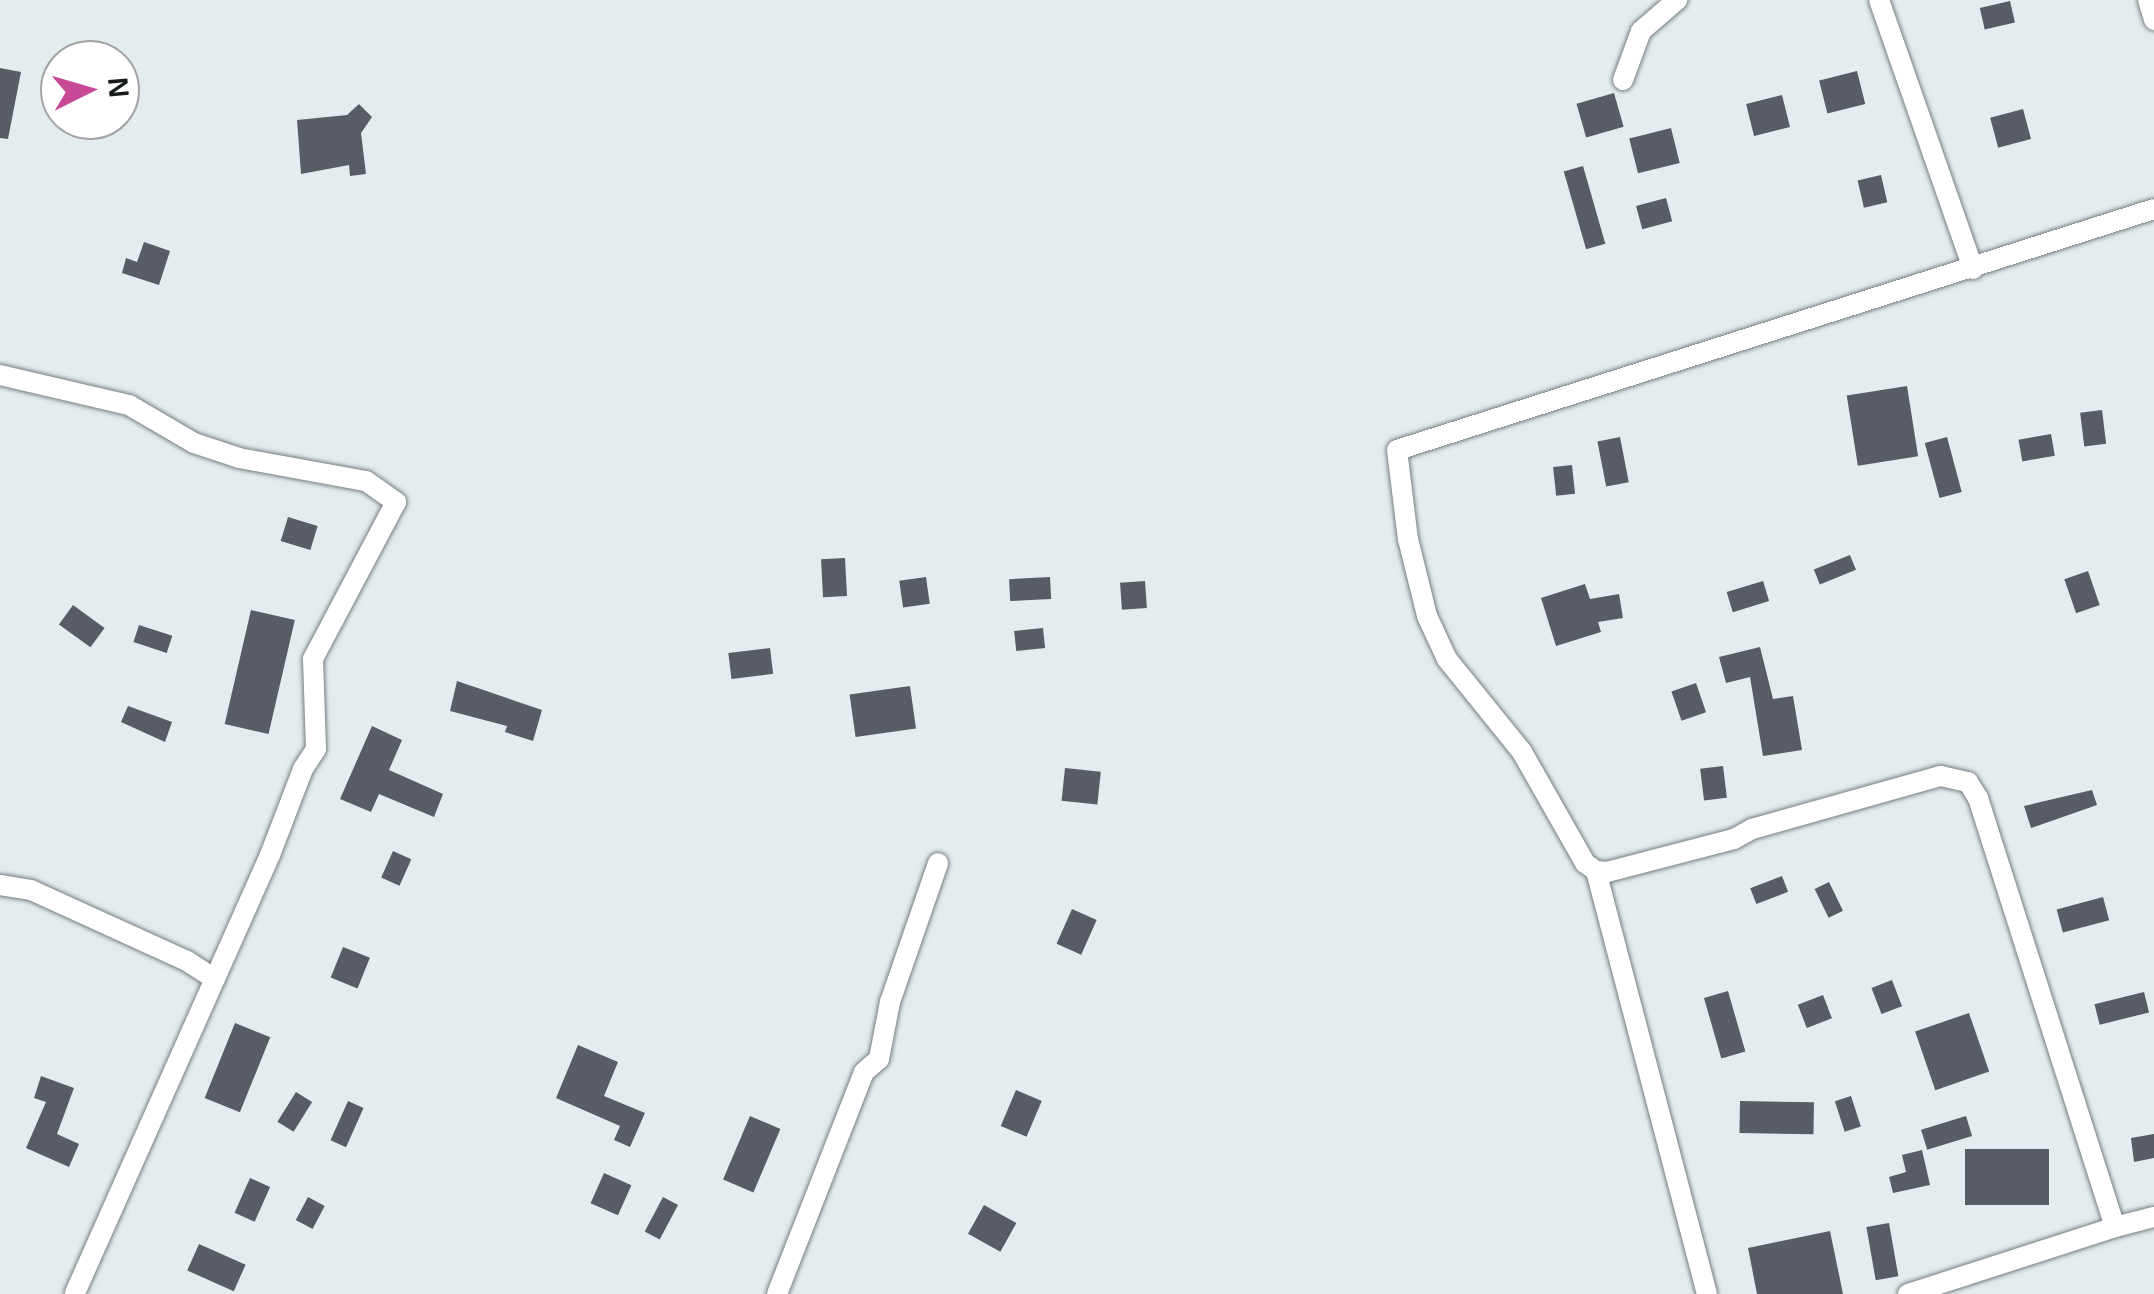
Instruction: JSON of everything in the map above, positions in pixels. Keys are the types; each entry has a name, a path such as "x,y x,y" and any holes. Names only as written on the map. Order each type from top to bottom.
{"street":[{"path":"1623,80 1641,31 1677,0"},
{"path":"1879,0 1973,268"},
{"path":"2148,0 2154,20"},
{"path":"2115,1227 1978,798 1968,782 1941,776 1752,829 1734,838 1607,872 1596,871 1585,863 1522,752 1447,659 1427,616 1408,539 1397,450 2154,210"},
{"path":"0,375 128,405 194,443 239,458 366,481 396,502 313,659 316,748 303,769 76,1294"},
{"path":"777,1294 864,1072 879,1059 890,1002 938,863"},
{"path":"1596,871 1707,1294"},
{"path":"0,886 32,890 188,961 215,979"},
{"path":"1908,1294 2154,1217"}],"building":[{"path":"2010,1 2015,22 1985,29 1980,8"},
{"path":"0,68 21,72 8,139 0,138"},
{"path":"1857,71 1865,104 1827,113 1819,80"},
{"path":"1614,93 1624,127 1586,137 1577,104"},
{"path":"1782,95 1790,127 1754,136 1746,104"},
{"path":"359,104 372,117 361,133 366,174 350,176 349,165 301,174 297,120 347,115"},
{"path":"2023,109 2031,139 1998,148 1990,118"},
{"path":"1671,128 1680,163 1638,173 1629,138"},
{"path":"1583,166 1605,244 1586,249 1564,172"},
{"path":"1881,175 1887,202 1864,208 1858,180"},
{"path":"1666,198 1672,221 1642,229 1636,206"},
{"path":"144,242 170,251 159,285 122,273 126,258 137,262"},
{"path":"1907,386 1918,456 1858,466 1847,396"},
{"path":"2102,410 2106,444 2084,446 2080,413"},
{"path":"2051,434 2055,456 2022,461 2019,440"},
{"path":"1620,437 1629,482 1606,487 1597,441"},
{"path":"1947,437 1962,492 1940,498 1925,443"},
{"path":"1572,465 1575,494 1556,496 1553,467"},
{"path":"288,517 318,526 310,550 281,541"},
{"path":"1850,555 1856,570 1820,584 1814,570"},
{"path":"845,558 847,596 823,597 821,559"},
{"path":"2088,571 2100,605 2076,613 2064,579"},
{"path":"926,577 930,604 903,607 899,581"},
{"path":"1050,577 1051,599 1010,601 1009,579"},
{"path":"1145,581 1147,608 1122,610 1120,583"},
{"path":"1763,581 1769,601 1733,612 1727,592"},
{"path":"1585,584 1590,599 1619,594 1623,618 1598,622 1601,632 1556,646 1541,598"},
{"path":"73,605 105,628 90,647 59,624"},
{"path":"251,610 295,620 269,734 225,724"},
{"path":"139,625 172,636 167,653 133,642"},
{"path":"1043,628 1045,648 1016,651 1014,631"},
{"path":"1760,647 1773,699 1793,696 1802,750 1763,756 1750,677 1726,683 1719,657"},
{"path":"770,648 773,674 731,679 728,653"},
{"path":"457,681 542,710 533,741 505,732 507,726 450,711"},
{"path":"1696,683 1706,712 1682,721 1671,691"},
{"path":"910,686 916,729 856,737 850,694"},
{"path":"128,706 172,722 165,742 121,722"},
{"path":"372,726 402,740 389,770 443,794 434,817 379,794 371,812 340,799"},
{"path":"1723,766 1727,798 1704,801 1700,769"},
{"path":"1065,768 1101,772 1097,805 1062,801"},
{"path":"2092,790 2097,805 2031,828 2024,806"},
{"path":"393,851 411,859 399,886 381,877"},
{"path":"1782,876 1788,892 1756,904 1750,888"},
{"path":"1829,882 1843,911 1829,918 1815,889"},
{"path":"2103,897 2109,920 2063,933 2057,909"},
{"path":"1072,909 1097,920 1081,955 1057,944"},
{"path":"343,947 370,958 358,988 331,978"},
{"path":"1892,980 1902,1006 1881,1014 1871,988"},
{"path":"1728,991 1745,1052 1721,1058 1704,998"},
{"path":"2144,992 2149,1012 2100,1025 2095,1004"},
{"path":"1823,995 1832,1018 1807,1028 1798,1005"},
{"path":"1969,1013 1989,1072 1935,1090 1915,1032"},
{"path":"235,1023 270,1037 240,1112 205,1098"},
{"path":"578,1045 618,1062 604,1096 645,1113 630,1147 614,1140 620,1126 556,1098"},
{"path":"41,1076 74,1088 57,1134 79,1144 69,1167 26,1148 46,1102 34,1098"},
{"path":"1016,1090 1042,1101 1027,1137 1001,1126"},
{"path":"296,1092 312,1102 294,1132 277,1122"},
{"path":"1851,1096 1861,1126 1845,1132 1835,1101"},
{"path":"348,1101 364,1108 346,1147 331,1140"},
{"path":"1740,1101 1814,1102 1813,1134 1739,1133"},
{"path":"750,1116 780,1129 753,1192 723,1180"},
{"path":"1966,1116 1972,1136 1927,1150 1921,1130"},
{"path":"2154,1134 2154,1158 2134,1162 2131,1138"},
{"path":"1965,1149 2049,1149 2049,1205 1965,1205"},
{"path":"1922,1150 1930,1185 1893,1193 1889,1177 1906,1172 1902,1155"},
{"path":"604,1173 631,1185 618,1215 591,1203"},
{"path":"250,1178 270,1187 255,1222 235,1213"},
{"path":"308,1197 325,1206 313,1229 296,1220"},
{"path":"663,1197 678,1205 660,1239 645,1231"},
{"path":"984,1205 1016,1223 1000,1252 968,1234"},
{"path":"1889,1223 1898,1276 1876,1280 1866,1227"},
{"path":"1830,1231 1843,1294 1757,1294 1748,1248"},
{"path":"199,1244 246,1265 234,1291 187,1270"}]}
